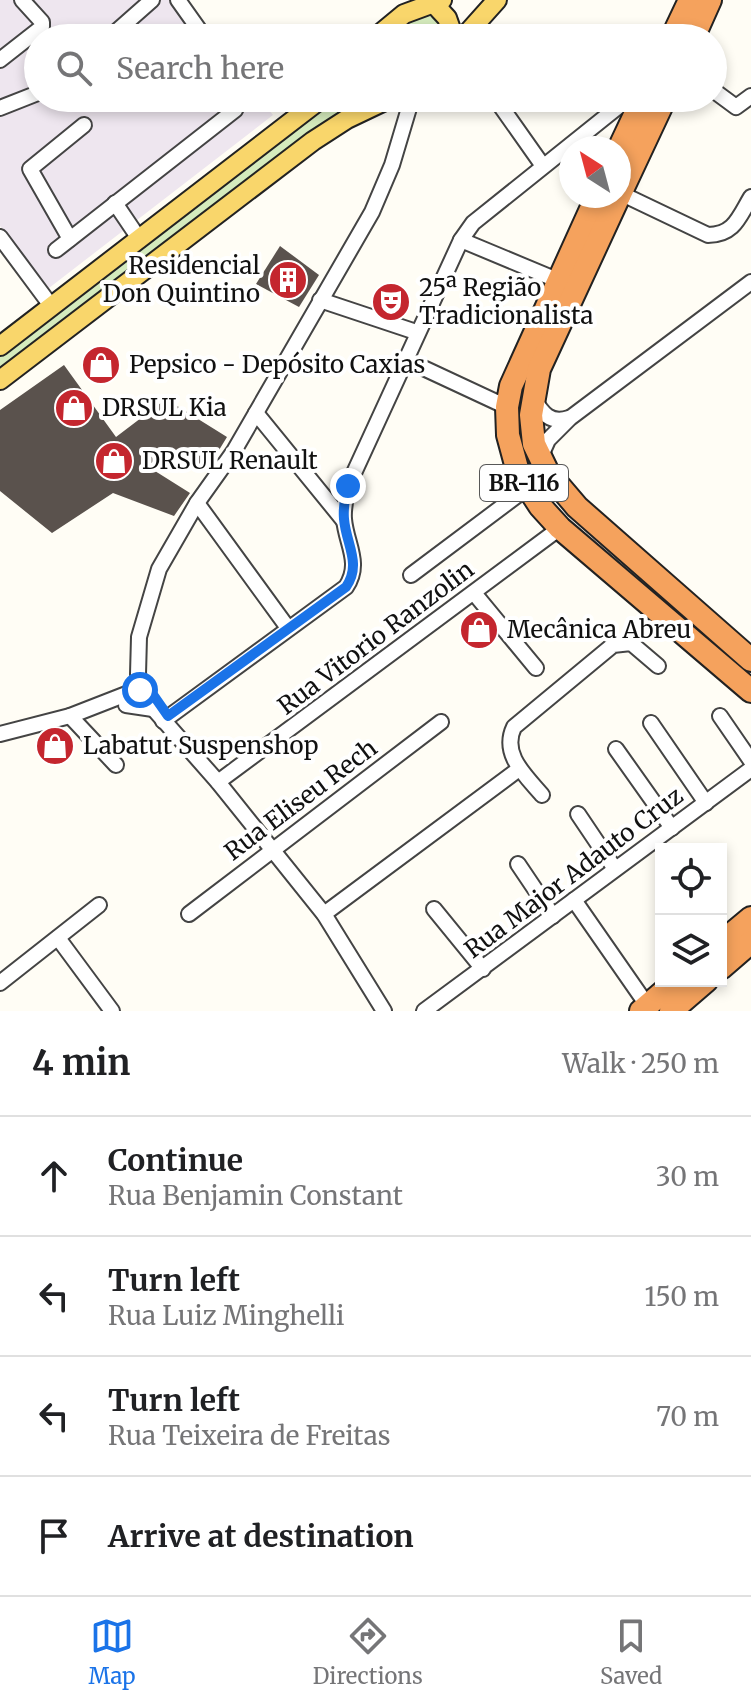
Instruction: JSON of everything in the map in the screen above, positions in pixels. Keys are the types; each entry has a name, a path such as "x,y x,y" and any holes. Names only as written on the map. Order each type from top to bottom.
{"highway":[{"path":"679,24 690,0"},
{"path":"699,24 710,0"},
{"path":"625,136 636,112"},
{"name":"BR-116","path":"631,170 658,112"},
{"name":"BR-116","path":"591,208 521,361 507,407 508,435 518,472 560,528 751,691"},
{"name":"BR-116","path":"613,208 539,369 532,396 531,430 540,458 577,507 747,651"},
{"path":"727,938 751,918"},
{"path":"727,964 749,949"},
{"path":"644,1008 669,987"},
{"path":"673,1010 699,987"}],"main road":[{"path":"476,24 497,0"},
{"path":"392,24 404,14 436,1 449,24"},
{"path":"0,346 304,112"},
{"path":"0,380 313,141 347,119 366,112"}],"street":[{"path":"22,0 42,24"},
{"path":"124,24 151,0"},
{"path":"178,0 195,24"},
{"path":"2,55 24,40"},
{"path":"727,100 736,107 751,96"},
{"path":"0,108 24,99"},
{"path":"56,250 232,112"},
{"path":"384,1011 324,914 153,701 139,637 159,569 197,503 256,413 372,212 392,165 403,126 399,112"},
{"path":"505,112 543,166"},
{"path":"0,734 70,716 83,717 122,702 153,701 288,628 346,587 353,577 354,566 344,521 348,486 416,332 461,240 473,223 611,112"},
{"path":"70,239 30,169 84,125"},
{"path":"631,200 708,235 721,235 732,230 751,197"},
{"path":"115,203 140,240"},
{"path":"0,237 52,307"},
{"path":"461,240 557,280"},
{"path":"540,458 548,440 570,418 751,282"},
{"path":"320,300 416,332"},
{"path":"404,359 507,407"},
{"path":"532,396 550,419 558,422 570,418"},
{"path":"256,413 344,521"},
{"path":"411,575 527,488"},
{"path":"197,503 288,628"},
{"name":"Rua Vitorio Ranzolin","path":"218,782 560,528"},
{"path":"474,593 536,668"},
{"path":"542,795 514,773 508,738 514,727 613,645 631,643 658,666"},
{"path":"122,702 153,701"},
{"path":"70,716 116,765"},
{"path":"720,716 751,761"},
{"name":"Rua Eliseu Rech","path":"189,914 441,722"},
{"path":"651,723 706,803"},
{"path":"616,749 672,828"},
{"name":"Rua Major Adauto Cruz","path":"424,1011 751,769"},
{"path":"324,914 514,773"},
{"path":"578,814 615,869"},
{"path":"518,864 553,916"},
{"path":"574,900 644,1008"},
{"path":"0,983 99,905"},
{"path":"434,909 483,969"},
{"path":"58,938 112,1011"}],"shaded area":[{"path":"0,0 180,0 200,24 24,24 24,112 271,112 273,115 49,288 0,226"}],"green space":[{"path":"422,13 438,20 440,24 406,24"},
{"path":"311,112 341,112 304,136 0,370 0,353"}],"building":[{"name":"Residencial Don Quintino","path":"280,246 319,275 299,307 256,284"},
{"name":"DRSUL Renault","path":"64,365 116,437 166,399 227,437 208,468 167,454 155,471 190,493 174,516 113,493 52,533 0,491 0,410"}],"place":[{"name":"Residencial Don Quintino","path":"288,280"},
{"name":"25ª Região Tradicionalista","path":"391,302"},
{"name":"Pepsico - Depósito Caxias","path":"101,365"},
{"name":"DRSUL Kia","path":"74,408"},
{"name":"DRSUL Renault","path":"114,461"},
{"name":"Mecânica Abreu","path":"479,630"},
{"name":"Labatut Suspenshop","path":"55,746"}],"route":[{"path":"140,690 147,686 168,716 346,587 353,577 354,566 344,521 348,486"}]}
